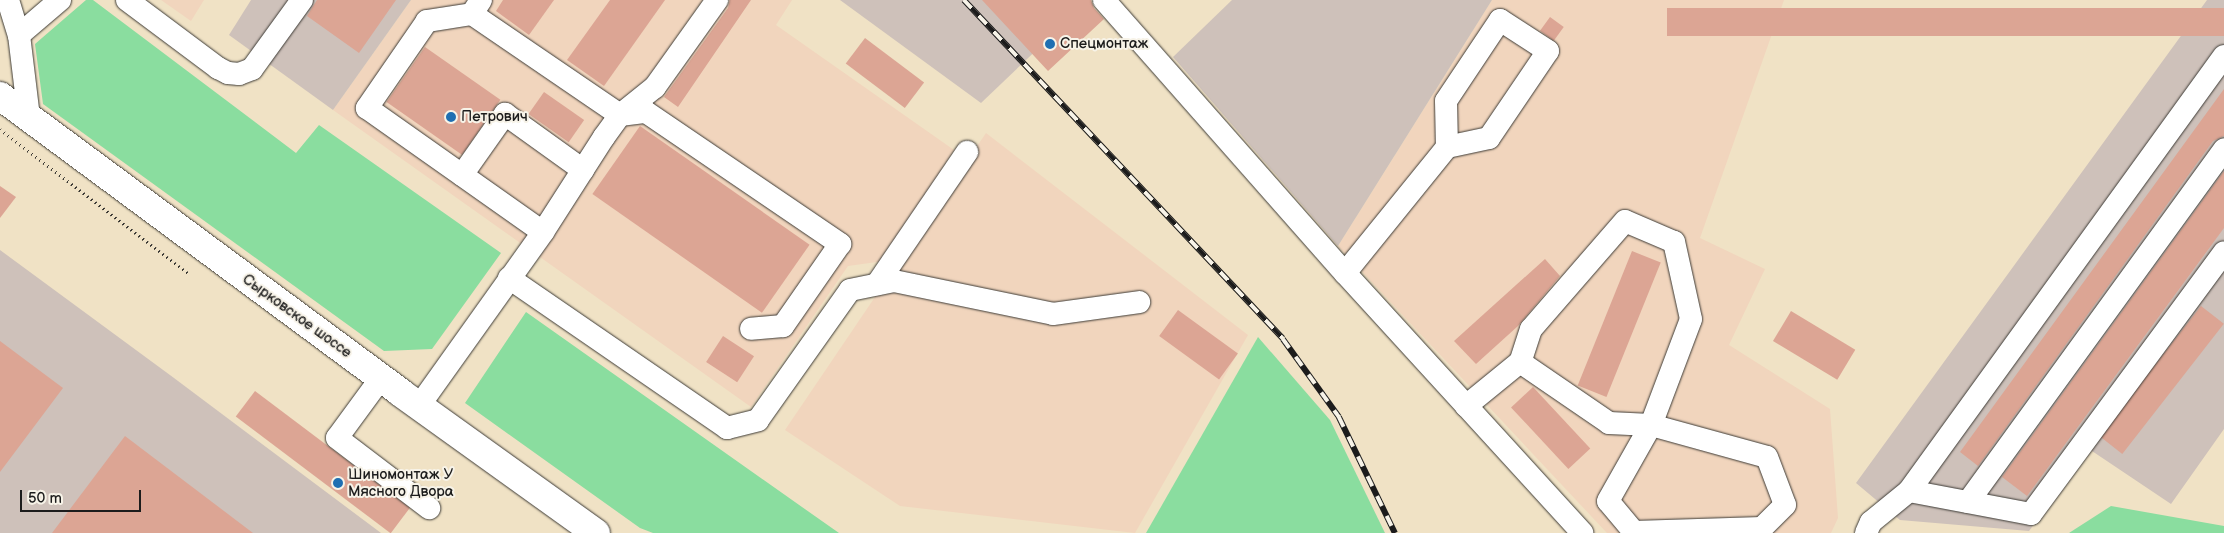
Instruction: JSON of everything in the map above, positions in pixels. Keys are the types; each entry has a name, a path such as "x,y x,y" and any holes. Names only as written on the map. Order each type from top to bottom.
{"main road":[{"name":"Сырковское шоссе","path":"0,96 419,406 596,533"}],"lane":[{"path":"8,0 19,35 29,118"},
{"path":"19,35 60,0"},
{"path":"127,0 218,68 228,73 239,74 252,69 302,0"},
{"path":"419,406 543,232 620,115 655,87 717,0"},
{"path":"1106,0 1345,273 1582,533"},
{"path":"543,232 367,108 427,21 477,7 620,115 646,112 840,244 783,326 751,329"},
{"path":"1345,273 1447,147 1489,138 1548,51 1500,20 1446,101 1447,147"},
{"path":"1866,533 1872,522 1909,491 2224,56"},
{"path":"462,175 505,114 583,170"},
{"path":"1968,502 2224,149"},
{"path":"877,284 967,152"},
{"path":"1466,406 1520,362 1531,329 1625,221 1674,242 1691,318 1651,425 1608,501 1634,532 1762,528 1785,505 1767,457 1651,425 1609,423 1520,362"},
{"path":"1909,491 2031,514 2222,259"},
{"path":"509,278 727,428 758,420 850,290 894,281 1053,314 1139,302"},
{"path":"381,378 337,438 430,508"}],"path":[{"path":"0,130 188,273"}],"shaded area":[{"path":"161,0 204,0 191,21"},
{"path":"251,0 411,0 333,110 229,35"},
{"path":"411,0 792,0 776,25 954,150 884,261 848,266 751,407 333,110"},
{"path":"840,0 1089,0 981,103"},
{"path":"1232,0 1492,0 1338,246 1173,57"},
{"path":"1492,0 1784,0 1700,238 1765,269 1729,345 1830,409 1838,518 1831,533 1607,533 1338,246"},
{"path":"2207,0 2224,0 2224,429 2171,504 2089,449 2029,531 1900,520 1856,483"},
{"path":"986,133 1248,335 1135,533 900,506 785,430"},
{"path":"0,250 174,378 381,533 0,533"}],"green space":[{"path":"86,0 93,0 296,153 319,125 501,253 432,349 384,351 43,104 35,44"},
{"path":"526,312 839,533 653,533 640,528 465,403"},
{"path":"1258,337 1330,420 1385,533 1146,533"},
{"path":"2111,506 2224,526 2224,533 2069,533"}],"building":[{"path":"317,0 396,0 359,53 307,16"},
{"path":"503,0 554,0 529,35 496,11"},
{"path":"610,0 665,0 604,86 567,60"},
{"path":"730,0 751,0 678,107 664,97 728,8"},
{"name":"Спецмонтаж","path":"982,0 1091,0 1094,8 1104,19 1048,71"},
{"path":"1667,8 2224,8 2224,36 1667,36"},
{"path":"1550,17 1564,27 1554,41 1540,31"},
{"path":"865,38 924,83 905,108 846,64"},
{"path":"425,47 500,100 462,155 387,102"},
{"path":"2224,89 2224,136 2213,141 1978,466 1960,452"},
{"path":"544,92 584,120 569,142 529,114"},
{"path":"640,126 810,245 762,313 592,194"},
{"path":"2224,171 2224,228 2027,496 2002,477"},
{"path":"0,186 16,197 0,218"},
{"path":"1632,251 1661,263 1606,397 1578,385"},
{"path":"1545,259 1560,276 1518,326 1476,364 1454,341"},
{"path":"2201,306 2224,324 2122,454 2099,436"},
{"path":"1178,310 1238,353 1219,379 1159,336"},
{"path":"1791,311 1855,350 1837,380 1773,341"},
{"path":"723,336 754,356 737,382 706,362"},
{"path":"0,341 63,388 0,472"},
{"path":"1533,387 1590,448 1568,469 1511,407"},
{"path":"255,391 410,508 390,533 236,417"},
{"path":"125,436 253,533 52,533"}],"railway":[{"path":"964,0 1283,339 1339,417 1395,533"}],"place":[{"name":"Спецмонтаж","path":"1050,44"},
{"name":"Петрович","path":"451,117"},
{"name":"Шиномонтаж У Мясного Двора","path":"338,483"}]}
